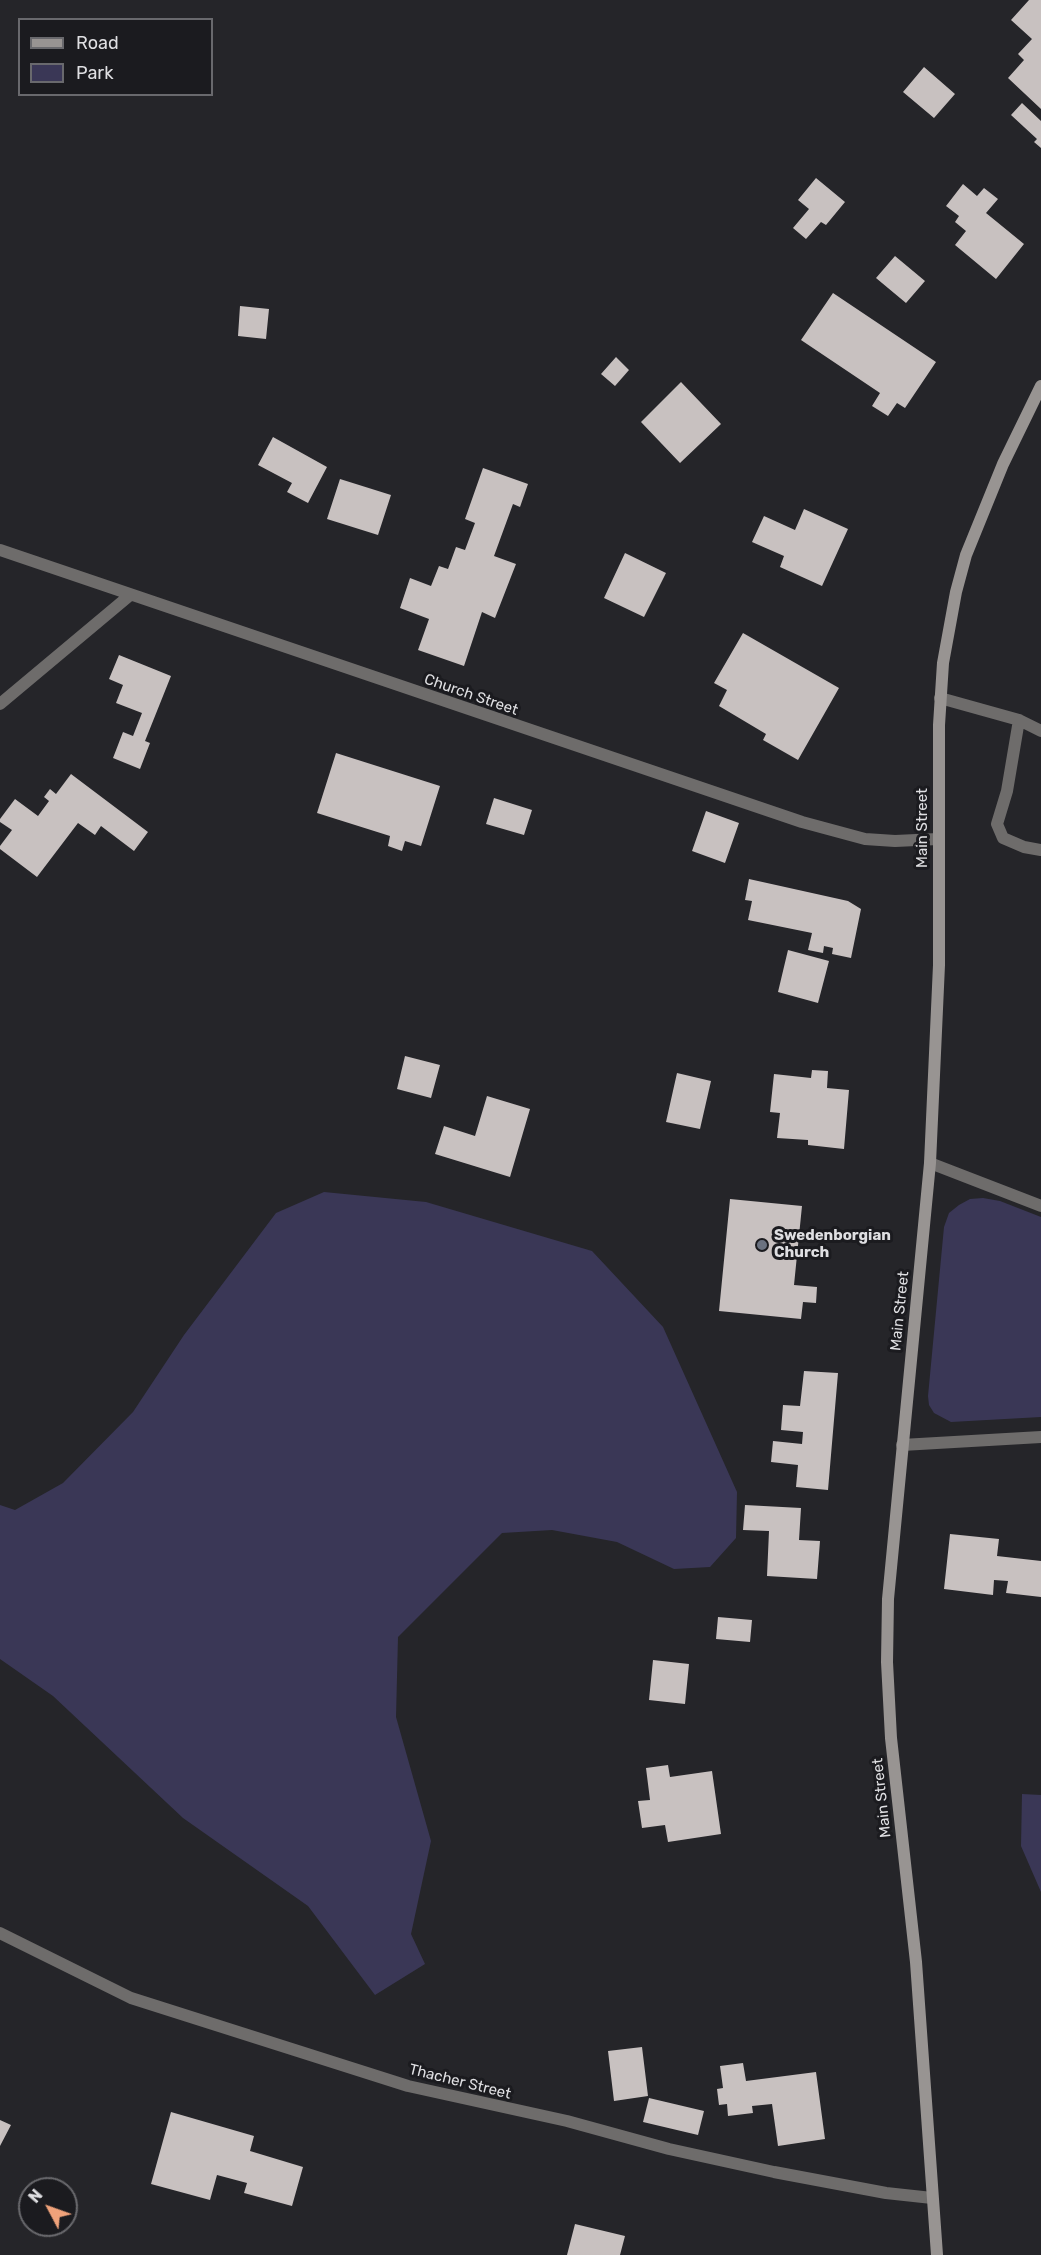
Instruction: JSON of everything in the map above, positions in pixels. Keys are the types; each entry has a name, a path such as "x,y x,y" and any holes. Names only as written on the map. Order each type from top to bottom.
{"main road":[{"name":"Main Street","path":"937,2255 916,1962 888,1698 888,1599 930,1163 939,965 940,698 950,624 966,555 1003,464 1039,395"}],"street":[{"name":"Church Street","path":"0,550 129,596 802,822 865,839 895,842 938,839"},
{"path":"0,704 129,596"},
{"path":"940,698 1019,720 1041,731"},
{"path":"1019,720 1007,791 997,824 1003,838 1024,847 1041,850"},
{"path":"930,1163 1041,1206"},
{"path":"902,1445 1041,1437"},
{"name":"Thacher Street","path":"0,1933 131,1998 408,2086 567,2121 669,2149 774,2172 886,2193 932,2198"}],"green space":[{"path":"324,1192 426,1202 592,1251 663,1327 737,1492 736,1538 710,1567 674,1569 617,1542 552,1530 502,1533 398,1637 396,1717 431,1841 411,1934 425,1964 375,1995 308,1906 183,1818 53,1696 0,1659 0,1505 15,1510 63,1483 133,1412 184,1335 276,1213"},
{"path":"983,1198 1000,1201 1041,1217 1041,1417 951,1422 934,1413 929,1405 944,1227 949,1213 959,1205 970,1199"},
{"path":"1022,1794 1041,1795 1041,1892 1021,1846"}],"building":[{"path":"1029,0 1041,0 1041,109 1008,78 1024,60 1018,54 1032,39 1011,20"},
{"path":"924,67 955,94 934,118 903,92"},
{"path":"1022,103 1041,121 1041,148 1034,142 1037,139 1011,115"},
{"path":"816,178 845,202 826,225 821,222 806,239 793,228 809,209 798,200"},
{"path":"963,184 977,196 984,188 998,199 986,213 1024,244 996,279 955,245 966,231 955,222 959,216 946,206"},
{"path":"895,256 925,281 906,303 876,278"},
{"path":"833,293 936,362 905,408 897,403 888,416 872,406 880,393 801,340"},
{"path":"240,306 269,309 266,339 238,336"},
{"path":"616,357 629,370 615,386 601,374"},
{"path":"681,382 721,424 680,463 641,422"},
{"path":"273,437 327,467 308,503 287,492 292,483 258,465"},
{"path":"483,468 528,484 520,507 513,504 494,556 516,564 495,618 482,612 464,666 418,650 429,619 400,608 410,578 431,586 439,566 448,569 456,547 465,550 475,523 465,519"},
{"path":"340,479 391,495 378,535 327,519"},
{"path":"804,509 848,529 822,586 780,567 784,556 752,542 764,516 795,530"},
{"path":"625,553 666,573 644,617 604,598"},
{"path":"743,633 839,688 798,760 763,740 766,734 719,706 727,690 714,683"},
{"path":"119,655 171,676 145,741 150,743 140,769 113,758 123,732 133,736 142,713 116,703 123,685 109,679"},
{"path":"336,753 440,786 421,846 405,841 402,851 388,846 390,836 317,813"},
{"path":"71,774 148,832 134,851 101,826 95,835 78,823 37,877 0,849 12,830 0,822 0,819 15,799 38,816 49,801 44,797 50,789 56,794"},
{"path":"494,798 532,810 524,835 486,824"},
{"path":"706,811 739,823 725,863 692,851"},
{"path":"749,879 848,901 861,909 851,958 832,954 833,948 824,946 823,953 808,950 812,933 748,920 752,901 745,900"},
{"path":"788,950 829,961 818,1003 778,992"},
{"path":"405,1056 440,1065 431,1098 397,1089"},
{"path":"812,1070 828,1071 827,1088 849,1090 844,1149 808,1145 808,1140 777,1138 780,1113 770,1112 774,1074 811,1078"},
{"path":"677,1073 711,1081 700,1129 666,1122"},
{"path":"487,1096 530,1109 510,1177 435,1154 444,1126 475,1136"},
{"name":"Swedenborgian Church","path":"730,1199 802,1206 794,1285 817,1287 816,1303 803,1302 801,1319 719,1311"},
{"path":"804,1371 838,1373 828,1490 796,1487 798,1465 771,1462 773,1441 802,1444 803,1432 781,1430 783,1405 800,1406"},
{"path":"745,1505 801,1508 799,1540 820,1541 817,1579 767,1576 769,1531 743,1530"},
{"path":"950,1534 999,1539 997,1556 1041,1561 1041,1597 1006,1593 1008,1581 994,1580 993,1595 944,1589"},
{"path":"718,1617 752,1620 750,1642 716,1639"},
{"path":"653,1660 689,1664 685,1704 649,1700"},
{"path":"668,1765 670,1777 712,1771 721,1834 668,1842 665,1825 642,1828 638,1801 650,1800 646,1768"},
{"path":"642,2047 648,2096 614,2101 608,2051"},
{"path":"743,2063 746,2081 816,2072 825,2139 778,2146 772,2104 752,2106 753,2113 728,2116 727,2104 719,2105 717,2089 723,2088 720,2066"},
{"path":"649,2098 704,2111 698,2135 643,2122"},
{"path":"171,2112 254,2136 250,2151 303,2167 292,2206 244,2193 247,2183 217,2175 210,2200 151,2184"},
{"path":"0,2120 11,2125 0,2146"},
{"path":"575,2224 625,2236 620,2255 567,2255"}],"place":[{"name":"Swedenborgian Church","path":"762,1245"}]}
